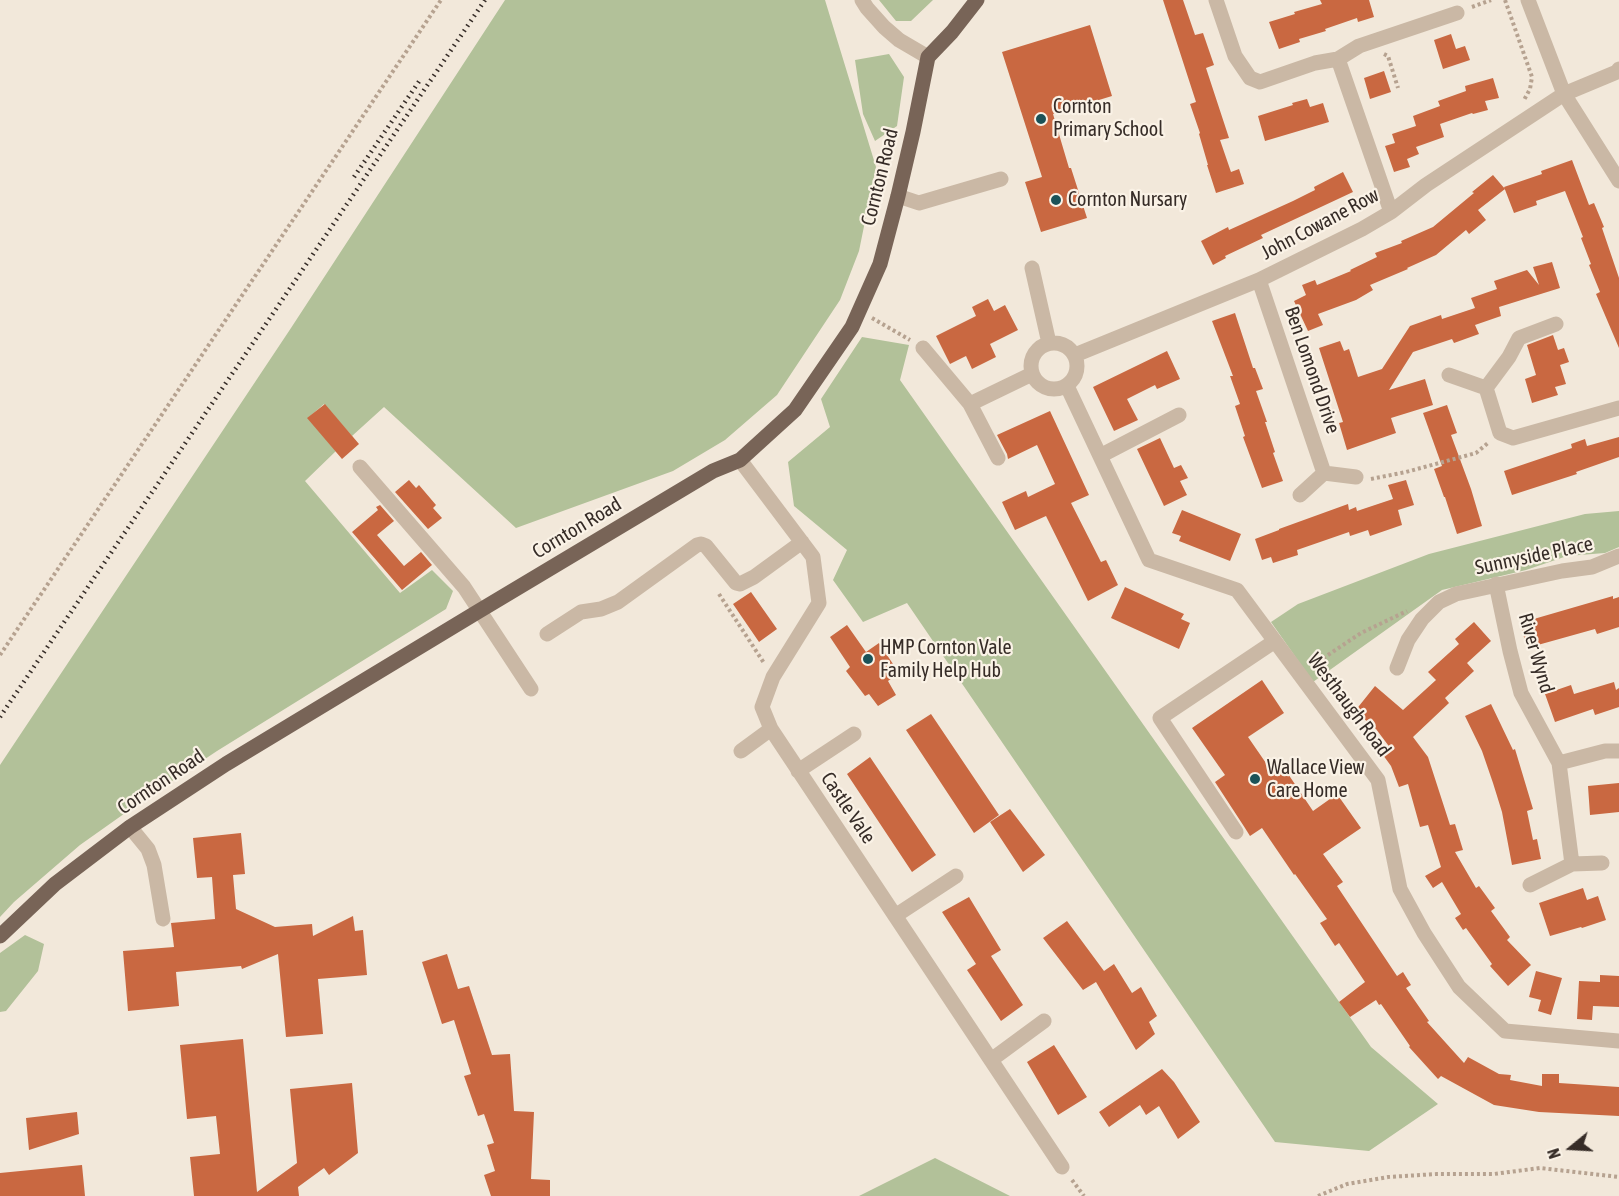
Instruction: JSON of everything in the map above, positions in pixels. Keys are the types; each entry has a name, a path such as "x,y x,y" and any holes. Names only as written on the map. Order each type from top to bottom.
{"main road":[{"path":"928,57 978,0"},
{"name":"Cornton Road","path":"0,936 55,884 130,827 226,764 479,611 713,471 740,460 795,410 852,327 880,264 913,132 928,57"}],"street":[{"path":"862,0 884,27 899,40 928,57"},
{"path":"1216,0 1235,56 1250,78 1260,82 1315,63 1338,59 1359,46 1457,13"},
{"path":"1528,0 1564,94 1619,181"},
{"path":"1338,59 1391,212"},
{"name":"John Cowane Row","path":"1075,355 1259,280 1362,229 1391,212 1426,185 1564,94 1617,72 1619,69"},
{"path":"898,196 920,203 1001,179"},
{"path":"1032,268 1049,343"},
{"name":"Ben Lomond Drive","path":"1259,280 1324,473"},
{"path":"1486,388 1520,338 1556,324"},
{"path":"1049,343 1064,345 1075,355 1076,375 1066,386 1047,388 1032,374 1032,358 1036,351 1049,343"},
{"path":"923,348 970,404 998,458"},
{"path":"970,404 1032,374"},
{"path":"1449,375 1486,388"},
{"path":"1066,386 1100,456 1179,415"},
{"path":"1486,388 1500,433 1513,438 1619,408"},
{"name":"Westhaugh Road","path":"1100,456 1149,560 1237,590 1378,780 1400,889 1424,933 1459,987 1504,1031 1619,1041"},
{"name":"Castle Vale","path":"740,460 813,557 819,603 773,677 762,707 771,729 1062,1167"},
{"path":"360,467 464,587 531,689"},
{"path":"1299,495 1324,473 1356,477"},
{"path":"548,634 581,612 601,609 618,602 697,545 705,546 736,583 740,584 754,577 802,542"},
{"name":"Sunnyside Place","path":"1397,668 1408,640 1422,619 1439,602 1456,594 1497,584 1592,567 1619,556"},
{"name":"River Wynd","path":"1497,584 1521,693 1559,763 1572,864"},
{"path":"1236,832 1160,718 1275,640"},
{"path":"741,751 771,729"},
{"path":"798,771 854,734"},
{"path":"1559,763 1605,751 1619,751"},
{"path":"130,827 148,849 154,865 163,919"},
{"path":"1530,885 1572,864 1602,863"},
{"path":"895,916 956,876"},
{"path":"991,1060 1044,1021"}],"path":[{"path":"0,655 441,0"},
{"path":"1505,0 1532,77 1530,89 1516,108"},
{"path":"1380,52 1388,56 1398,88"},
{"path":"860,310 923,348"},
{"path":"1356,477 1364,480 1406,472 1476,453 1500,433"},
{"path":"719,594 773,677"},
{"path":"1300,674 1361,633 1411,609"},
{"path":"1318,1196 1347,1184 1407,1176 1494,1174 1540,1168 1619,1177"}],"green space":[{"path":"505,0 825,0 876,167 859,251 840,300 777,395 725,440 673,471 516,528 384,407 352,436 324,404 308,418 336,451 305,481 400,593 432,570 453,591 446,609 217,751 145,799 80,845 0,917 0,765 291,328"},
{"path":"879,0 933,0 911,21 896,21"},
{"path":"889,54 904,77 897,126 875,141 863,114 855,60"},
{"path":"862,337 909,345 900,380 1371,1047 1438,1104 1369,1151 1275,1142 907,603 863,622 833,580 847,550 794,506 788,462 830,427 821,399"},
{"path":"1619,511 1619,547 1605,553 1567,556 1526,570 1442,590 1313,682 1271,622 1298,604 1429,554 1585,514"},
{"path":"25,935 44,944 38,971 6,1011 0,1012 0,953"},
{"path":"935,1158 1010,1196 859,1196"}],"building":[{"path":"1163,0 1183,0 1195,35 1203,33 1214,65 1206,68 1229,138 1220,140 1231,172 1239,169 1244,184 1216,193 1190,104 1196,102"},
{"path":"1320,0 1369,0 1374,17 1358,22 1357,18 1299,39 1300,42 1279,49 1269,22 1322,4"},
{"path":"1090,25 1112,96 1053,114 1087,218 1041,232 1025,182 1042,177 1002,52"},
{"path":"1451,34 1456,49 1465,46 1470,60 1443,69 1434,40"},
{"path":"1384,71 1391,92 1370,99 1364,78"},
{"path":"1493,78 1499,98 1485,101 1488,110 1440,124 1444,137 1416,147 1419,154 1407,159 1410,167 1394,172 1385,146 1395,143 1392,134 1416,126 1413,116 1440,106 1438,101 1466,91 1465,86"},
{"path":"1307,99 1310,107 1323,103 1329,122 1265,141 1258,116"},
{"path":"1572,160 1589,205 1594,203 1604,227 1602,228 1619,278 1619,348 1596,294 1600,292 1589,265 1591,264 1581,238 1583,237 1565,191 1536,201 1537,205 1514,213 1504,187 1542,174 1541,171"},
{"path":"1343,172 1353,192 1261,235 1263,238 1225,256 1226,258 1213,265 1201,241 1228,227 1229,230 1293,201"},
{"path":"1493,175 1505,189 1478,210 1486,220 1469,234 1466,230 1436,255 1370,285 1373,290 1356,300 1318,314 1323,325 1308,331 1294,301 1306,295 1302,285 1315,280 1317,285 1351,271 1377,257 1375,253 1402,243 1401,241 1433,227"},
{"path":"1552,262 1560,288 1499,307 1501,316 1475,325 1479,334 1454,343 1452,339 1413,352 1389,390 1425,379 1433,405 1391,418 1396,433 1347,450 1339,423 1343,422 1319,348 1340,341 1344,351 1349,349 1358,377 1382,369 1410,326 1441,315 1442,319 1475,308 1471,298 1497,289 1494,281 1527,270 1539,285 1533,267"},
{"path":"988,299 994,311 1005,305 1018,330 990,344 996,357 972,369 966,356 950,364 936,336 976,316 972,307"},
{"path":"1235,313 1253,368 1255,368 1263,389 1256,391 1283,481 1262,488 1243,437 1245,436 1235,406 1240,404 1230,376 1233,376 1212,321"},
{"path":"1553,335 1558,350 1564,348 1569,362 1560,365 1566,384 1555,387 1558,395 1532,403 1525,379 1536,375 1527,345"},
{"path":"1167,351 1180,379 1157,389 1155,385 1127,399 1138,420 1114,431 1093,387"},
{"path":"325,404 359,444 342,459 307,418"},
{"path":"1447,405 1457,433 1451,435 1482,526 1457,534 1434,469 1442,466 1423,413"},
{"path":"1050,411 1089,495 1071,503 1101,562 1106,560 1118,585 1088,601 1046,516 1015,530 1002,502 1026,491 1028,497 1055,484 1037,445 1008,459 997,435"},
{"path":"1619,437 1619,457 1576,472 1577,474 1512,495 1504,471 1572,448 1571,444 1585,439 1587,446"},
{"path":"1160,438 1174,468 1181,465 1188,478 1180,481 1187,495 1164,506 1137,449"},
{"path":"409,480 416,488 419,485 436,505 433,508 442,518 428,529 395,492"},
{"path":"1406,480 1414,505 1398,510 1402,525 1370,536 1368,530 1350,536 1349,532 1297,550 1298,555 1273,563 1271,557 1262,560 1255,539 1348,504 1349,510 1356,507 1357,511 1393,499 1388,485"},
{"path":"380,505 394,521 377,535 404,566 421,552 432,565 402,590 352,532 378,510 376,507"},
{"path":"1182,510 1241,534 1230,561 1179,541 1181,536 1172,533"},
{"path":"1125,587 1184,614 1181,619 1190,623 1179,649 1111,618"},
{"path":"751,592 777,629 759,642 733,604"},
{"path":"1613,596 1613,599 1619,597 1619,627 1597,634 1595,629 1527,648 1520,623"},
{"path":"1474,622 1491,641 1467,663 1474,671 1445,698 1449,703 1413,737 1428,757 1450,825 1455,824 1463,850 1455,852 1476,888 1479,886 1495,908 1491,911 1510,937 1507,940 1531,965 1508,986 1490,966 1492,964 1466,928 1463,930 1455,918 1461,914 1442,882 1433,888 1425,876 1441,867 1428,825 1420,827 1408,784 1399,787 1391,766 1383,755 1391,749 1376,729 1355,711 1375,686 1403,710 1436,680 1428,672 1459,644 1455,639"},
{"name":"HMP Cornton Vale Family Help Hub","path":"847,625 866,652 879,643 899,673 888,681 896,695 878,706 869,694 865,696 846,671 850,667 830,637"},
{"path":"1262,680 1284,713 1248,737 1268,766 1278,759 1313,811 1337,794 1361,828 1323,854 1343,882 1337,886 1397,976 1403,972 1411,985 1406,988 1429,1021 1427,1022 1464,1063 1468,1057 1499,1074 1511,1075 1510,1080 1542,1086 1542,1074 1559,1074 1559,1083 1619,1087 1619,1116 1539,1112 1494,1105 1441,1076 1438,1079 1409,1047 1376,1000 1350,1017 1339,1002 1365,982 1339,943 1335,946 1320,923 1327,919 1262,828 1250,836 1215,782 1225,775 1192,728"},
{"path":"1614,682 1616,690 1619,688 1619,707 1595,715 1593,709 1555,722 1545,694 1571,685 1574,694"},
{"path":"1491,704 1513,750 1515,749 1533,809 1527,811 1533,840 1537,839 1541,859 1512,865 1502,812 1493,783 1482,751 1465,716"},
{"path":"931,714 999,815 974,833 906,730"},
{"path":"870,757 936,855 912,872 847,774"},
{"path":"1619,783 1619,812 1590,815 1588,786"},
{"path":"1010,809 1045,855 1023,872 990,822"},
{"path":"241,833 245,874 233,875 236,909 275,927 312,924 313,936 353,916 355,931 363,930 367,975 318,979 323,1034 286,1037 278,954 242,969 241,966 176,972 179,1006 128,1011 123,951 174,947 171,923 215,919 212,877 197,878 193,838"},
{"path":"1583,888 1587,900 1598,896 1606,920 1550,936 1539,903"},
{"path":"969,897 1001,950 991,956 1023,1005 1001,1021 967,970 976,964 942,912"},
{"path":"1067,921 1104,971 1114,964 1132,993 1141,987 1157,1016 1149,1022 1155,1034 1136,1050 1096,982 1083,990 1043,938"},
{"path":"447,954 458,989 469,986 492,1055 510,1054 514,1111 534,1112 531,1179 550,1180 550,1196 491,1196 484,1175 495,1171 487,1145 494,1143 484,1114 478,1116 464,1076 471,1074 454,1020 442,1024 422,962"},
{"path":"1536,971 1562,978 1551,1015 1538,1011 1541,1000 1529,997"},
{"path":"1600,975 1619,976 1619,1007 1593,1006 1592,1020 1577,1019 1579,981 1600,982"},
{"path":"243,1039 257,1192 297,1163 290,1089 352,1083 358,1153 329,1175 324,1168 298,1187 299,1196 194,1196 190,1157 220,1154 216,1116 187,1119 180,1045"},
{"path":"1054,1045 1087,1097 1058,1115 1027,1062"},
{"path":"1162,1069 1174,1082 1200,1122 1178,1139 1159,1106 1146,1115 1140,1105 1109,1127 1099,1112"},
{"path":"77,1112 79,1134 29,1150 26,1118"},
{"path":"82,1165 85,1196 0,1196 0,1173"}],"railway":[{"path":"0,717 485,0"},
{"path":"354,177 420,80"}],"place":[{"name":"Cornton Primary School","path":"1041,119"},
{"name":"Cornton Nursary","path":"1056,200"},
{"name":"HMP Cornton Vale Family Help Hub","path":"868,659"},
{"name":"Wallace View Care Home","path":"1255,779"}]}
